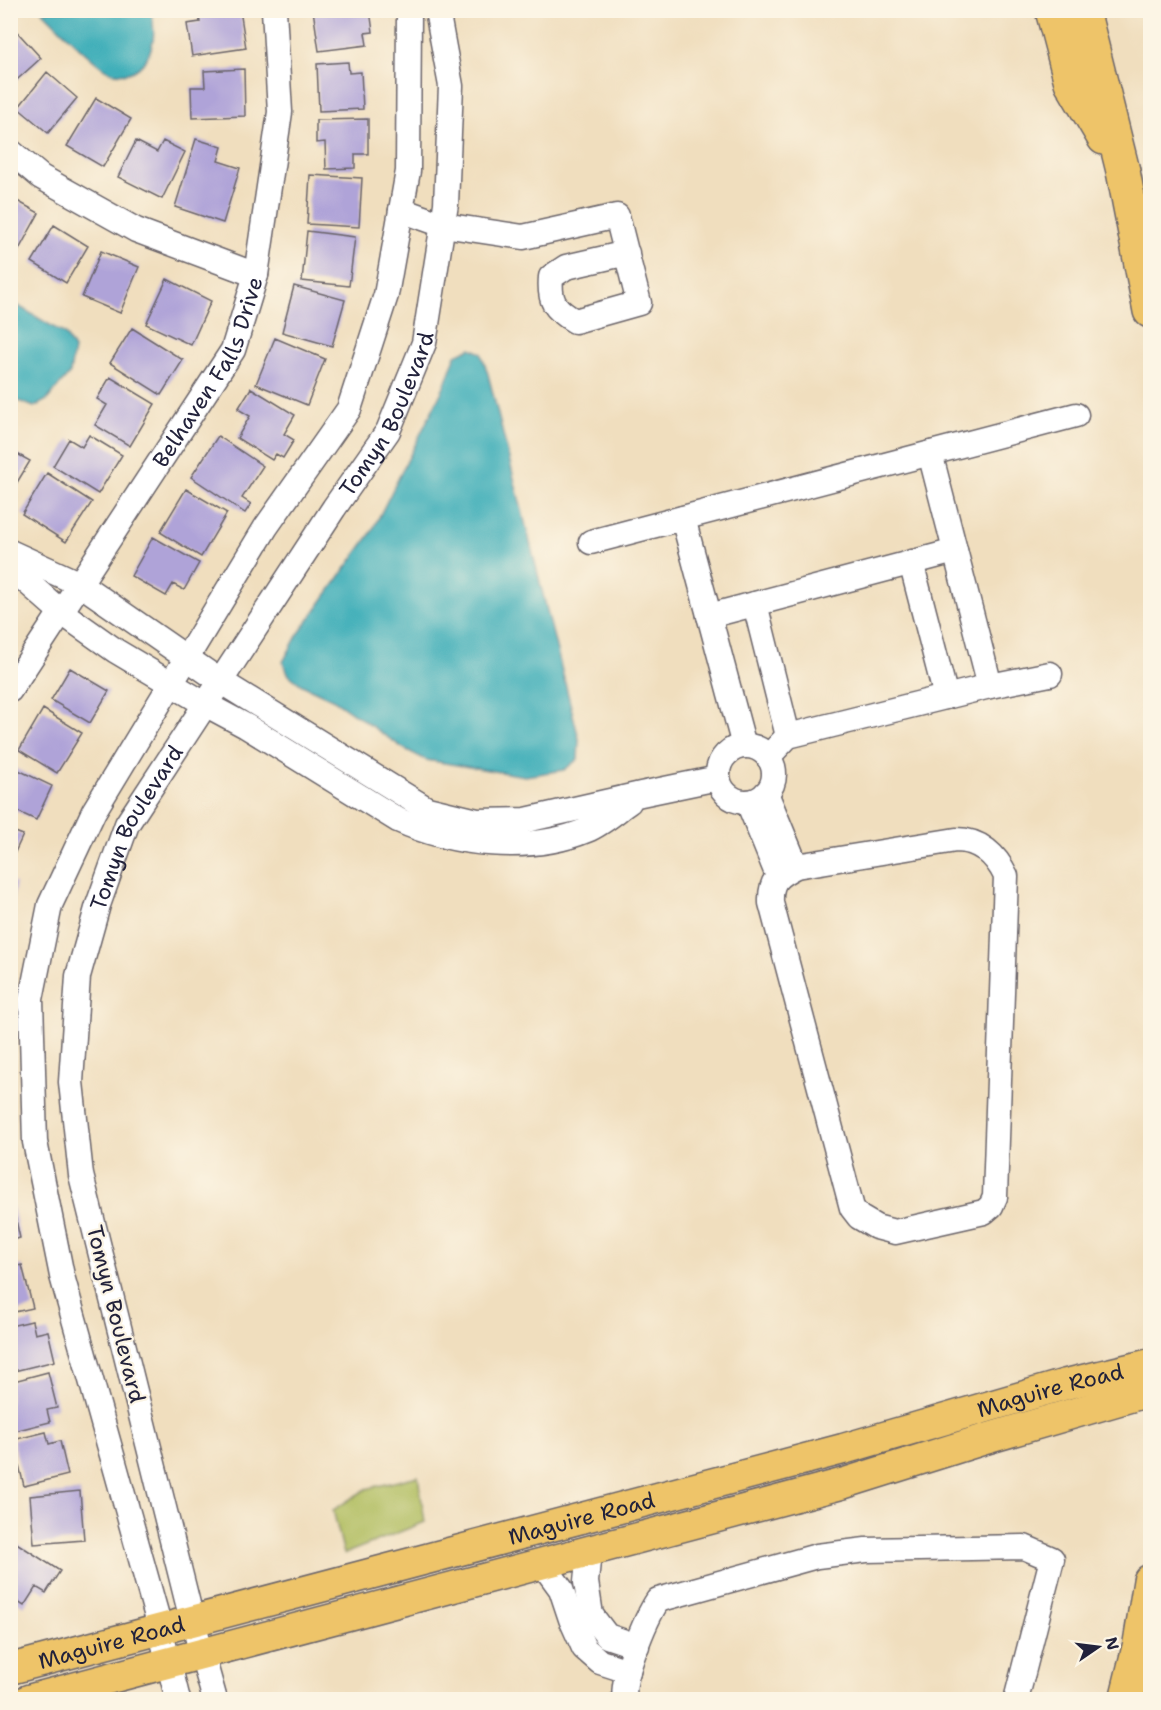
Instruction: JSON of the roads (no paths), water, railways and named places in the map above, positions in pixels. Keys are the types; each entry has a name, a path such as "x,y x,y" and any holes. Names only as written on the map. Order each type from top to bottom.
{"highway":[{"path":"1052,10 1071,82 1123,171"},
{"path":"1083,10 1123,171 1150,311"},
{"path":"1126,1700 1140,1642 1150,1581"}],"main road":[{"name":"Maguire Road","path":"10,1669 843,1449 1066,1384 1143,1379"},
{"name":"Maguire Road","path":"28,1700 845,1483 982,1440 1143,1379"}],"street":[{"name":"Belhaven Falls Drive","path":"10,690 233,350 256,275 280,112 274,10"},
{"name":"Tomyn Boulevard","path":"178,1700 62,1276 35,1142 31,999 50,905 94,811 266,527 349,409 386,295 408,171 409,10"},
{"name":"Tomyn Boulevard","path":"215,1700 81,1175 71,1082 78,976 98,905 127,824 334,508 388,431 424,343 446,204 450,86 437,10"},
{"path":"10,151 41,177 136,230 256,275"},
{"path":"401,210 443,225 523,237 617,216 627,253"},
{"path":"591,542 1076,415"},
{"path":"930,453 990,687"},
{"path":"683,518 744,746"},
{"path":"709,616 955,551"},
{"path":"10,552 80,584 422,819 471,841 536,843 565,838 589,829 641,794 718,778"},
{"path":"911,562 946,698"},
{"path":"10,567 61,612 116,651 246,726 399,820 422,819"},
{"path":"754,604 788,736"},
{"path":"116,651 136,623"},
{"path":"768,757 788,736 1050,674"},
{"path":"744,746 762,751 768,757 774,775 772,784 757,798 743,803 726,795 720,787 718,769 727,753 744,746"},
{"path":"757,798 787,871"},
{"path":"956,840 969,840 986,849 1001,865 1006,876 1006,886 995,1197 991,1206 984,1212 895,1232 876,1227 859,1217 852,1208 771,903 771,889 787,871 956,840"},
{"path":"625,1700 623,1693 628,1671 649,1614 658,1600 817,1556 866,1550 1024,1547 1052,1559 1016,1700"},
{"path":"589,1551 586,1582 591,1615 607,1636 637,1646"},
{"path":"542,1563 561,1589 584,1648 600,1662 628,1671"},
{"path":"582,1644 600,1627"}],"water":[{"path":"42,11 151,11 154,29 152,47 143,63 135,70 127,73 111,72 86,54"},
{"path":"10,301 65,334 74,349 70,373 47,400 34,407 11,398"},
{"path":"471,348 481,353 488,374 579,739 578,759 564,770 525,776 426,760 403,748 334,700 302,685 289,675 283,662 297,636 371,533 443,389 456,355"}]}
